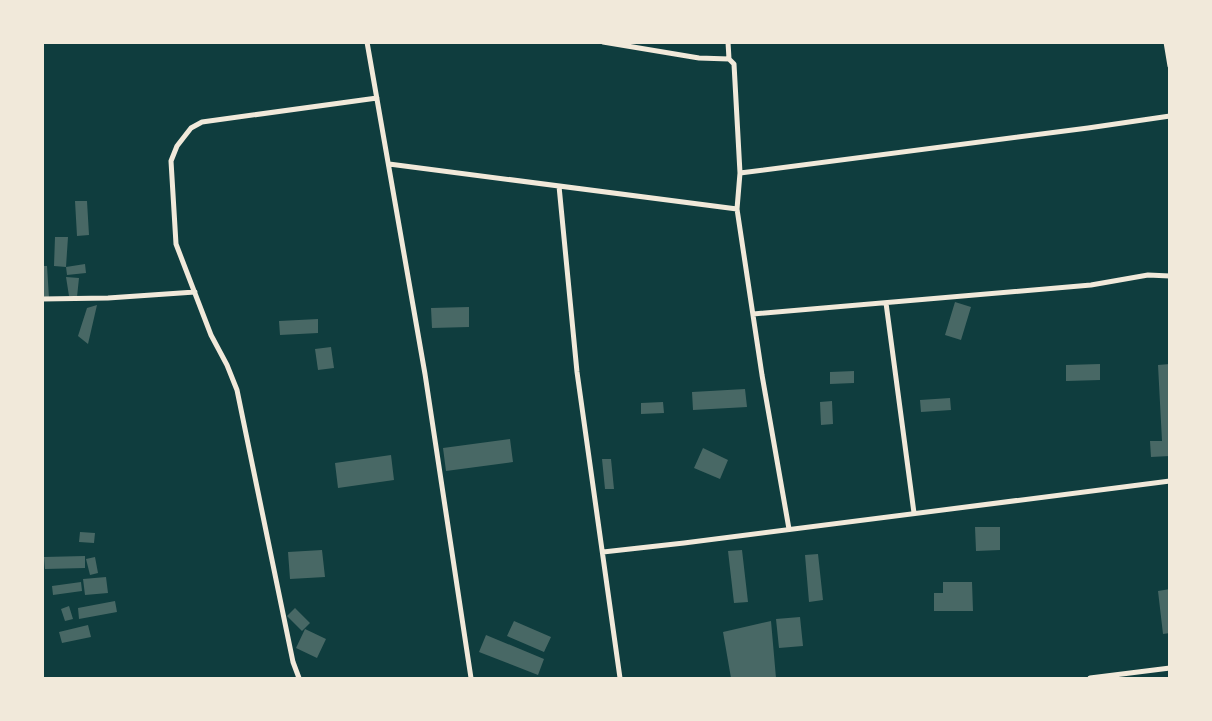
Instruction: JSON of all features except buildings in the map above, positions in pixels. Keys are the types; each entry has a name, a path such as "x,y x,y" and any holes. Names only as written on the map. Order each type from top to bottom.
{"street":[{"path":"367,42 426,374 471,678"},
{"path":"603,42 699,58 729,59"},
{"path":"728,42 729,59 734,64 740,173 737,209 762,374 789,529"},
{"path":"1166,42 1170,66"},
{"path":"299,678 293,662 238,390 211,335 176,244 171,160 177,146 191,128 202,122 377,98"},
{"path":"740,173 1170,116"},
{"path":"389,164 737,209"},
{"path":"559,186 577,372 620,678"},
{"path":"753,314 1091,285 1148,275 1170,276"},
{"path":"42,299 108,298 195,292"},
{"path":"886,303 914,513"},
{"path":"602,552 1170,481"},
{"path":"1090,678 1170,668"}]}
